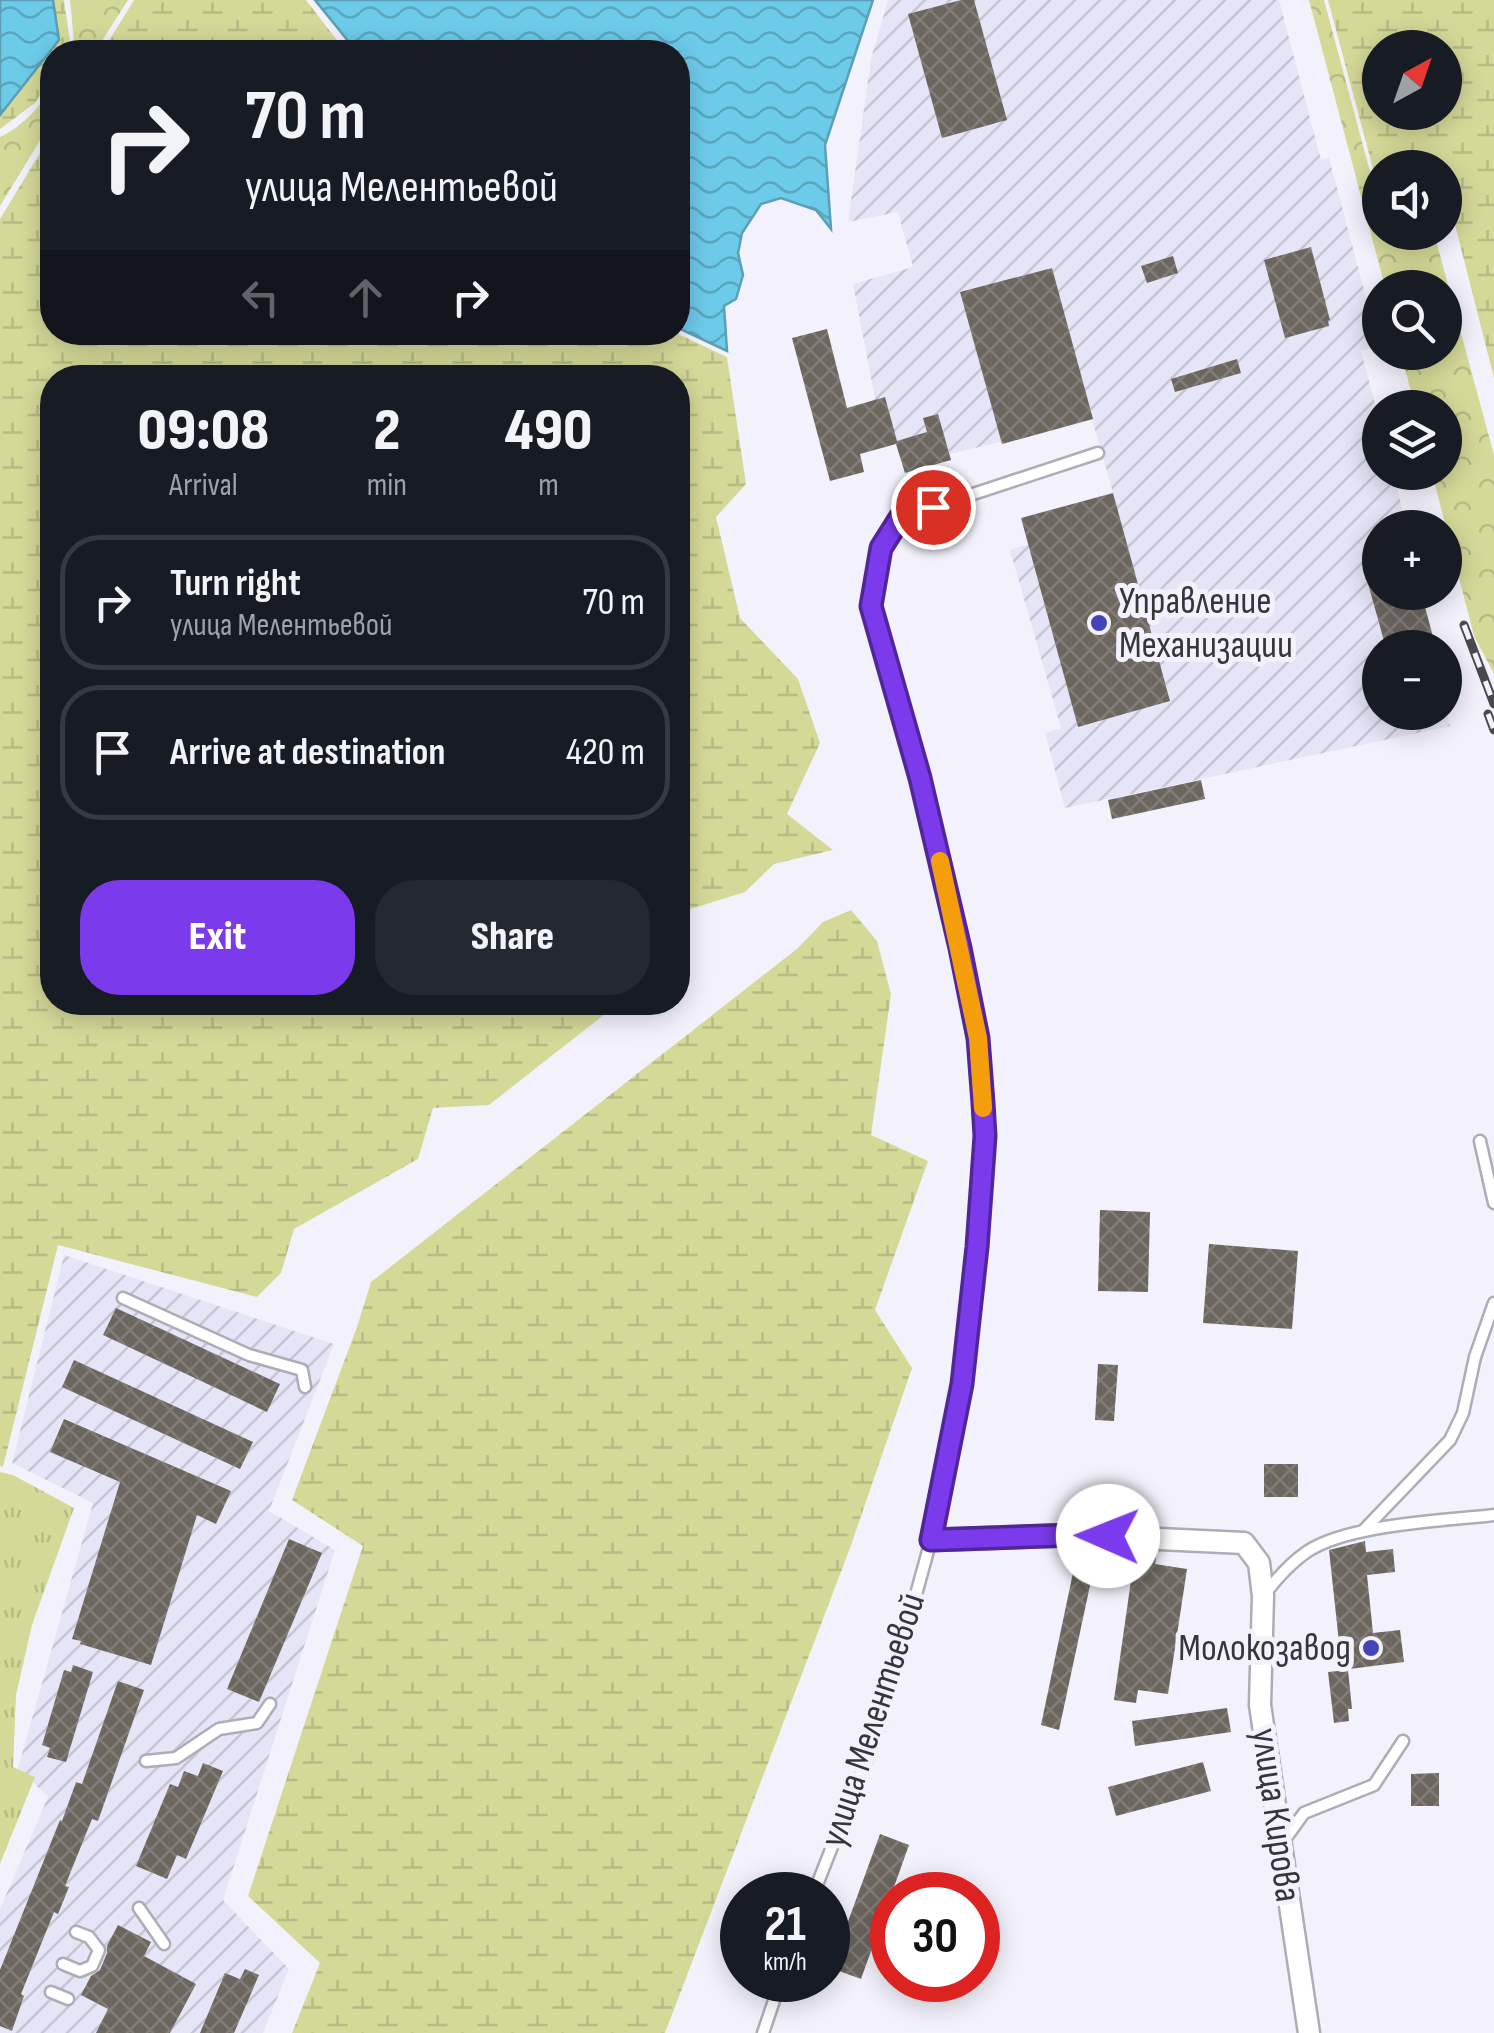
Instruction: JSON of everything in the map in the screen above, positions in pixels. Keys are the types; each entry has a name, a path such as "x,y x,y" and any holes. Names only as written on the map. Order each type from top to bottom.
{"street":[{"name":"улица Кирова","path":"931,1540 1074,1535 1244,1544 1259,1563 1263,1596 1260,1705 1309,2033"}],"lane":[{"name":"улица Мелентьевой","path":"822,1872 880,1725 931,1540 962,1384 985,1136 978,1038 960,948 920,778 871,606 881,548 900,518 1098,453"},
{"path":"1480,1141 1494,1203"},
{"path":"123,1298 249,1355 302,1370 305,1387"},
{"path":"1364,1531 1450,1440 1463,1412 1475,1357 1494,1303"},
{"path":"1263,1596 1279,1575 1311,1549 1330,1540 1364,1531 1494,1515"},
{"path":"146,1761 176,1758 219,1729 257,1722 270,1704"},
{"path":"1280,1846 1304,1813 1374,1785 1404,1742"},
{"path":"139,1908 164,1944"},
{"path":"63,1964 80,1971 92,1966 98,1950 89,1937 76,1932"},
{"path":"51,1992 68,1999"},
{"path":"763,2033 774,2002"}],"shaded area":[{"name":"Управление Механизации","path":"888,0 1279,0 1321,160 1329,158 1362,282 1362,370 1366,370 1371,390 1362,390 1362,490 1397,490 1403,510 1362,510 1362,610 1426,610 1431,630 1362,630 1362,730 1431,730 1065,808 1045,733 1061,728 1010,550 1028,544 1113,493 1092,419 950,454 951,460 905,473 896,444 881,448 868,402 875,399 853,284 913,267 898,212 848,222 871,59"},
{"path":"64,1255 334,1344 269,1511 335,1550 223,1900 289,1969 263,2033 0,2033 0,1909 48,1797 18,1768 93,1503 12,1463"}],"green space":[{"path":"53,0 64,0 70,40 59,40"},
{"path":"70,0 128,0 103,40 74,40"},
{"path":"134,0 306,0 337,40 109,40"},
{"path":"1309,0 1324,0 1364,150 1362,200"},
{"path":"1328,0 1494,0 1494,378 1461,250 1462,150 1368,150 1363,130 1462,130 1462,30 1362,30 1362,128"},
{"path":"40,64 40,95 35,103 0,129 0,115"},
{"path":"40,104 40,141 0,206 0,137"},
{"path":"40,153 40,345 690,345 690,340 727,357 746,484 716,517 740,618 798,679 820,743 787,814 833,850 774,864 745,892 690,909 690,365 40,365 40,1015 604,1015 489,1105 433,1108 418,1159 294,1229 281,1273 257,1297 58,1245 3,1467 0,1466 0,219"},
{"path":"1375,250 1439,250 1444,270 1380,270"},
{"path":"1462,337 1494,455 1494,674 1474,636 1462,589 1462,510 1442,510 1436,490 1462,490 1462,390 1411,390 1405,370 1462,370"},
{"path":"851,910 877,941 891,994 871,1135 928,1161 875,1310 912,1368 850,1548 726,1872 720,1872 720,1889 665,2033 292,2033 320,1963 248,1896 363,1546 292,1500 371,1282 798,948 823,922"},
{"path":"0,1472 74,1508 32,1625 16,1695 13,1767 35,1777 0,1864"}],"water":[{"path":"0,0 53,0 59,40 40,40 40,64 0,115"},
{"path":"315,0 873,0 825,145 831,229 816,210 781,198 761,204 742,233 738,253 743,275 736,299 724,306 727,351 690,334 690,40 347,40"}],"building":[{"path":"974,0 1007,120 942,138 908,14"},
{"path":"1311,247 1329,326 1285,338 1264,260"},
{"path":"1173,256 1178,273 1147,283 1141,266"},
{"path":"1052,268 1093,419 1002,444 960,292"},
{"path":"827,329 847,408 885,397 897,441 927,432 923,418 938,414 951,460 905,473 896,444 860,454 864,472 830,481 792,338"},
{"path":"1237,359 1241,373 1175,392 1171,379"},
{"name":"Управление Механизации","path":"1113,493 1170,701 1078,727 1021,518"},
{"path":"1375,610 1426,610 1431,630 1381,630"},
{"path":"1201,780 1205,799 1112,819 1108,800"},
{"path":"1100,1210 1150,1212 1148,1292 1098,1291"},
{"path":"1209,1244 1298,1251 1292,1329 1203,1323"},
{"path":"116,1308 280,1384 267,1412 103,1335"},
{"path":"74,1360 253,1442 240,1469 62,1387"},
{"path":"1098,1364 1118,1365 1114,1421 1095,1420"},
{"path":"64,1419 231,1491 216,1524 197,1515 151,1665 72,1639 120,1482 50,1452"},
{"path":"1264,1464 1298,1464 1298,1497 1264,1497"},
{"path":"289,1539 322,1553 259,1702 227,1689"},
{"name":"Молокозавод","path":"1365,1541 1366,1552 1393,1549 1395,1572 1367,1575 1373,1633 1400,1630 1404,1662 1342,1670 1329,1550"},
{"path":"1078,1549 1097,1553 1059,1730 1041,1725"},
{"path":"1135,1552 1157,1553 1155,1564 1187,1569 1168,1694 1138,1690 1136,1703 1114,1700"},
{"path":"73,1665 93,1672 66,1762 47,1757 50,1748 42,1745 64,1670 71,1672"},
{"path":"1348,1670 1352,1709 1348,1709 1349,1721 1334,1723 1328,1672"},
{"path":"118,1681 144,1690 98,1821 92,1819 65,1886 69,1887 58,1914 54,1912 21,1994 24,1996 12,2031 0,2026 0,1970 76,1782 82,1784"},
{"path":"1227,1708 1231,1732 1135,1746 1132,1721"},
{"path":"1203,1762 1211,1791 1116,1816 1108,1787"},
{"path":"203,1763 223,1771 186,1859 177,1855 167,1879 136,1866 170,1784 178,1787 184,1771 198,1776"},
{"path":"1439,1773 1439,1806 1411,1806 1411,1774"},
{"path":"880,1834 909,1845 899,1872 870,1872 870,1954 861,1979 850,1975 850,1916"},
{"path":"118,1925 151,1942 144,1956 196,1984 170,2033 96,2033 108,2009 81,1995 91,1976 100,1970"},
{"path":"245,1969 259,1975 234,2033 200,2033 225,1973 240,1979"}],"railway":[{"path":"1464,625 1494,704"},
{"path":"1488,714 1494,730"}],"slow traffic":[{"path":"940,861 978,1038 983,1108"}],"place":[{"name":"Управление Механизации","path":"1099,623"},
{"name":"Молокозавод","path":"1371,1648"}],"route":[{"path":"933,507 900,518 881,548 871,606 920,778 960,948 978,1038 983,1103 985,1136 977,1247 962,1384 931,1540 1108,1536"}]}
